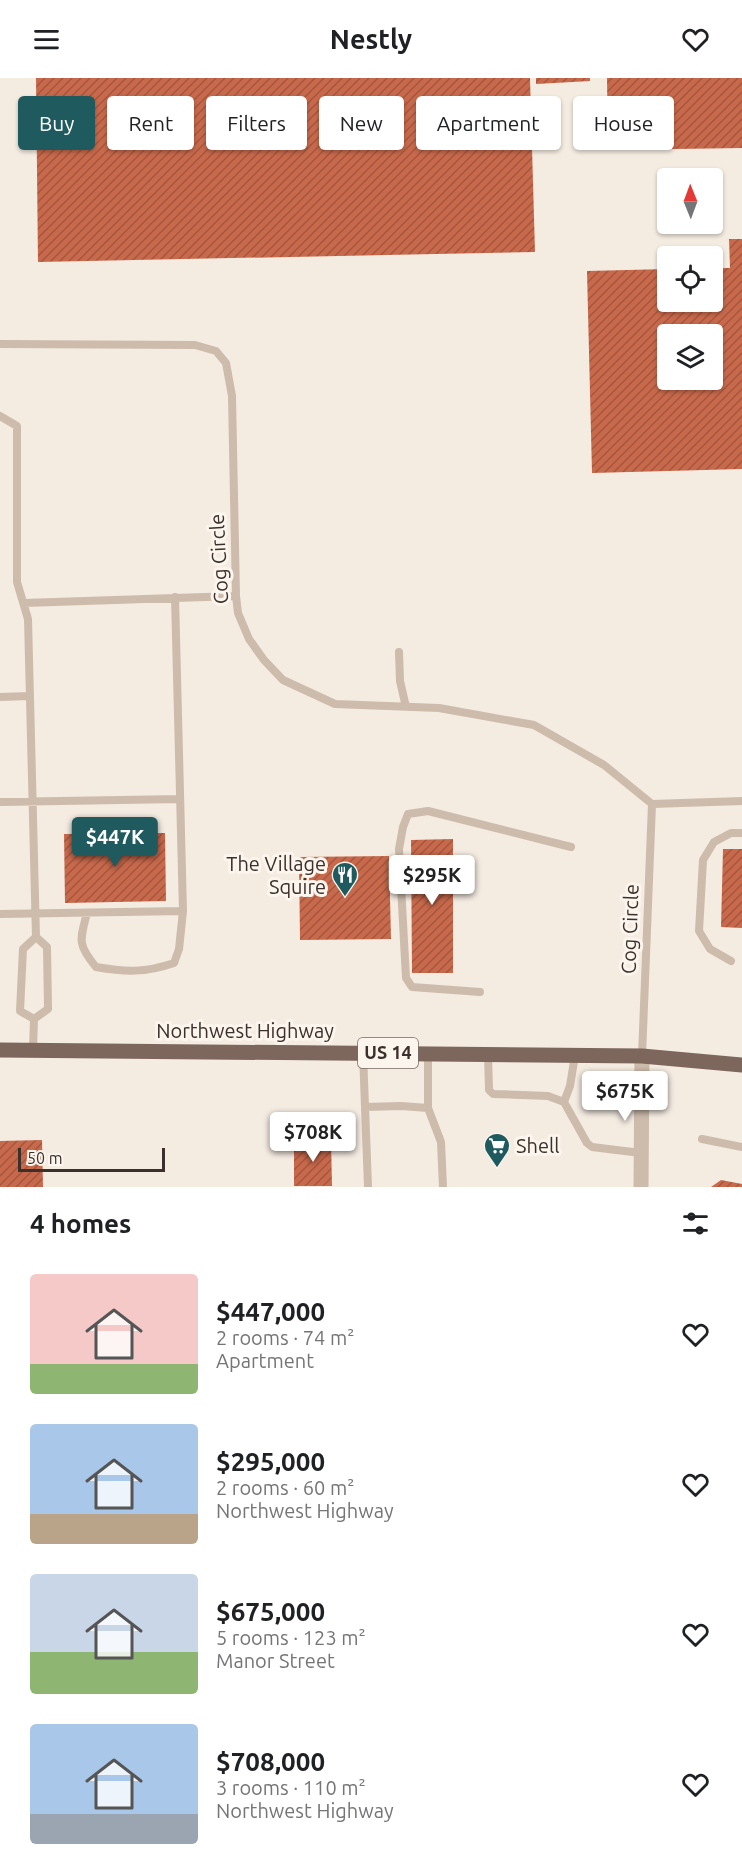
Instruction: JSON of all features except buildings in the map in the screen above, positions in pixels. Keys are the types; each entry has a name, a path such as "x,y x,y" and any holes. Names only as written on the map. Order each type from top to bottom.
{"main road":[{"name":"Northwest Highway","path":"0,1050 642,1056 742,1065"}],"street":[{"path":"641,1187 642,1056"}],"lane":[{"name":"Cog Circle","path":"0,344 195,345 216,351 226,363 232,396 238,612 249,639 264,660 283,680 335,704 440,708 534,725 604,765 652,804 642,1056"},
{"path":"0,416 17,426 17,582 28,619 36,938 47,947 48,1009 34,1019"},
{"path":"24,603 236,596"},
{"path":"87,913 80,939 85,954 96,967 126,972 156,970 174,963 179,949 183,911 175,597"},
{"path":"399,652 400,681 406,707"},
{"path":"0,697 30,696"},
{"path":"0,802 180,799"},
{"path":"652,804 742,801"},
{"path":"480,992 412,987 406,978 399,849 402,827 408,814 428,810 571,847"},
{"path":"731,961 710,949 699,931 703,860 714,842 731,833 742,832"},
{"path":"0,914 183,911"},
{"path":"34,1019 20,1011 23,949 36,938"},
{"path":"33,1050 34,1019"},
{"path":"363,1053 368,1187"},
{"path":"428,1054 428,1108 441,1142 443,1187"},
{"path":"488,1054 489,1090 493,1094 548,1096 564,1102 592,1147 641,1153"},
{"path":"564,1102 570,1086 574,1055"},
{"path":"365,1107 428,1108"},
{"path":"702,1139 742,1147"}],"place":[{"name":"The Village Squire","path":"345,898"},
{"name":"Shell","path":"497,1169"}]}
